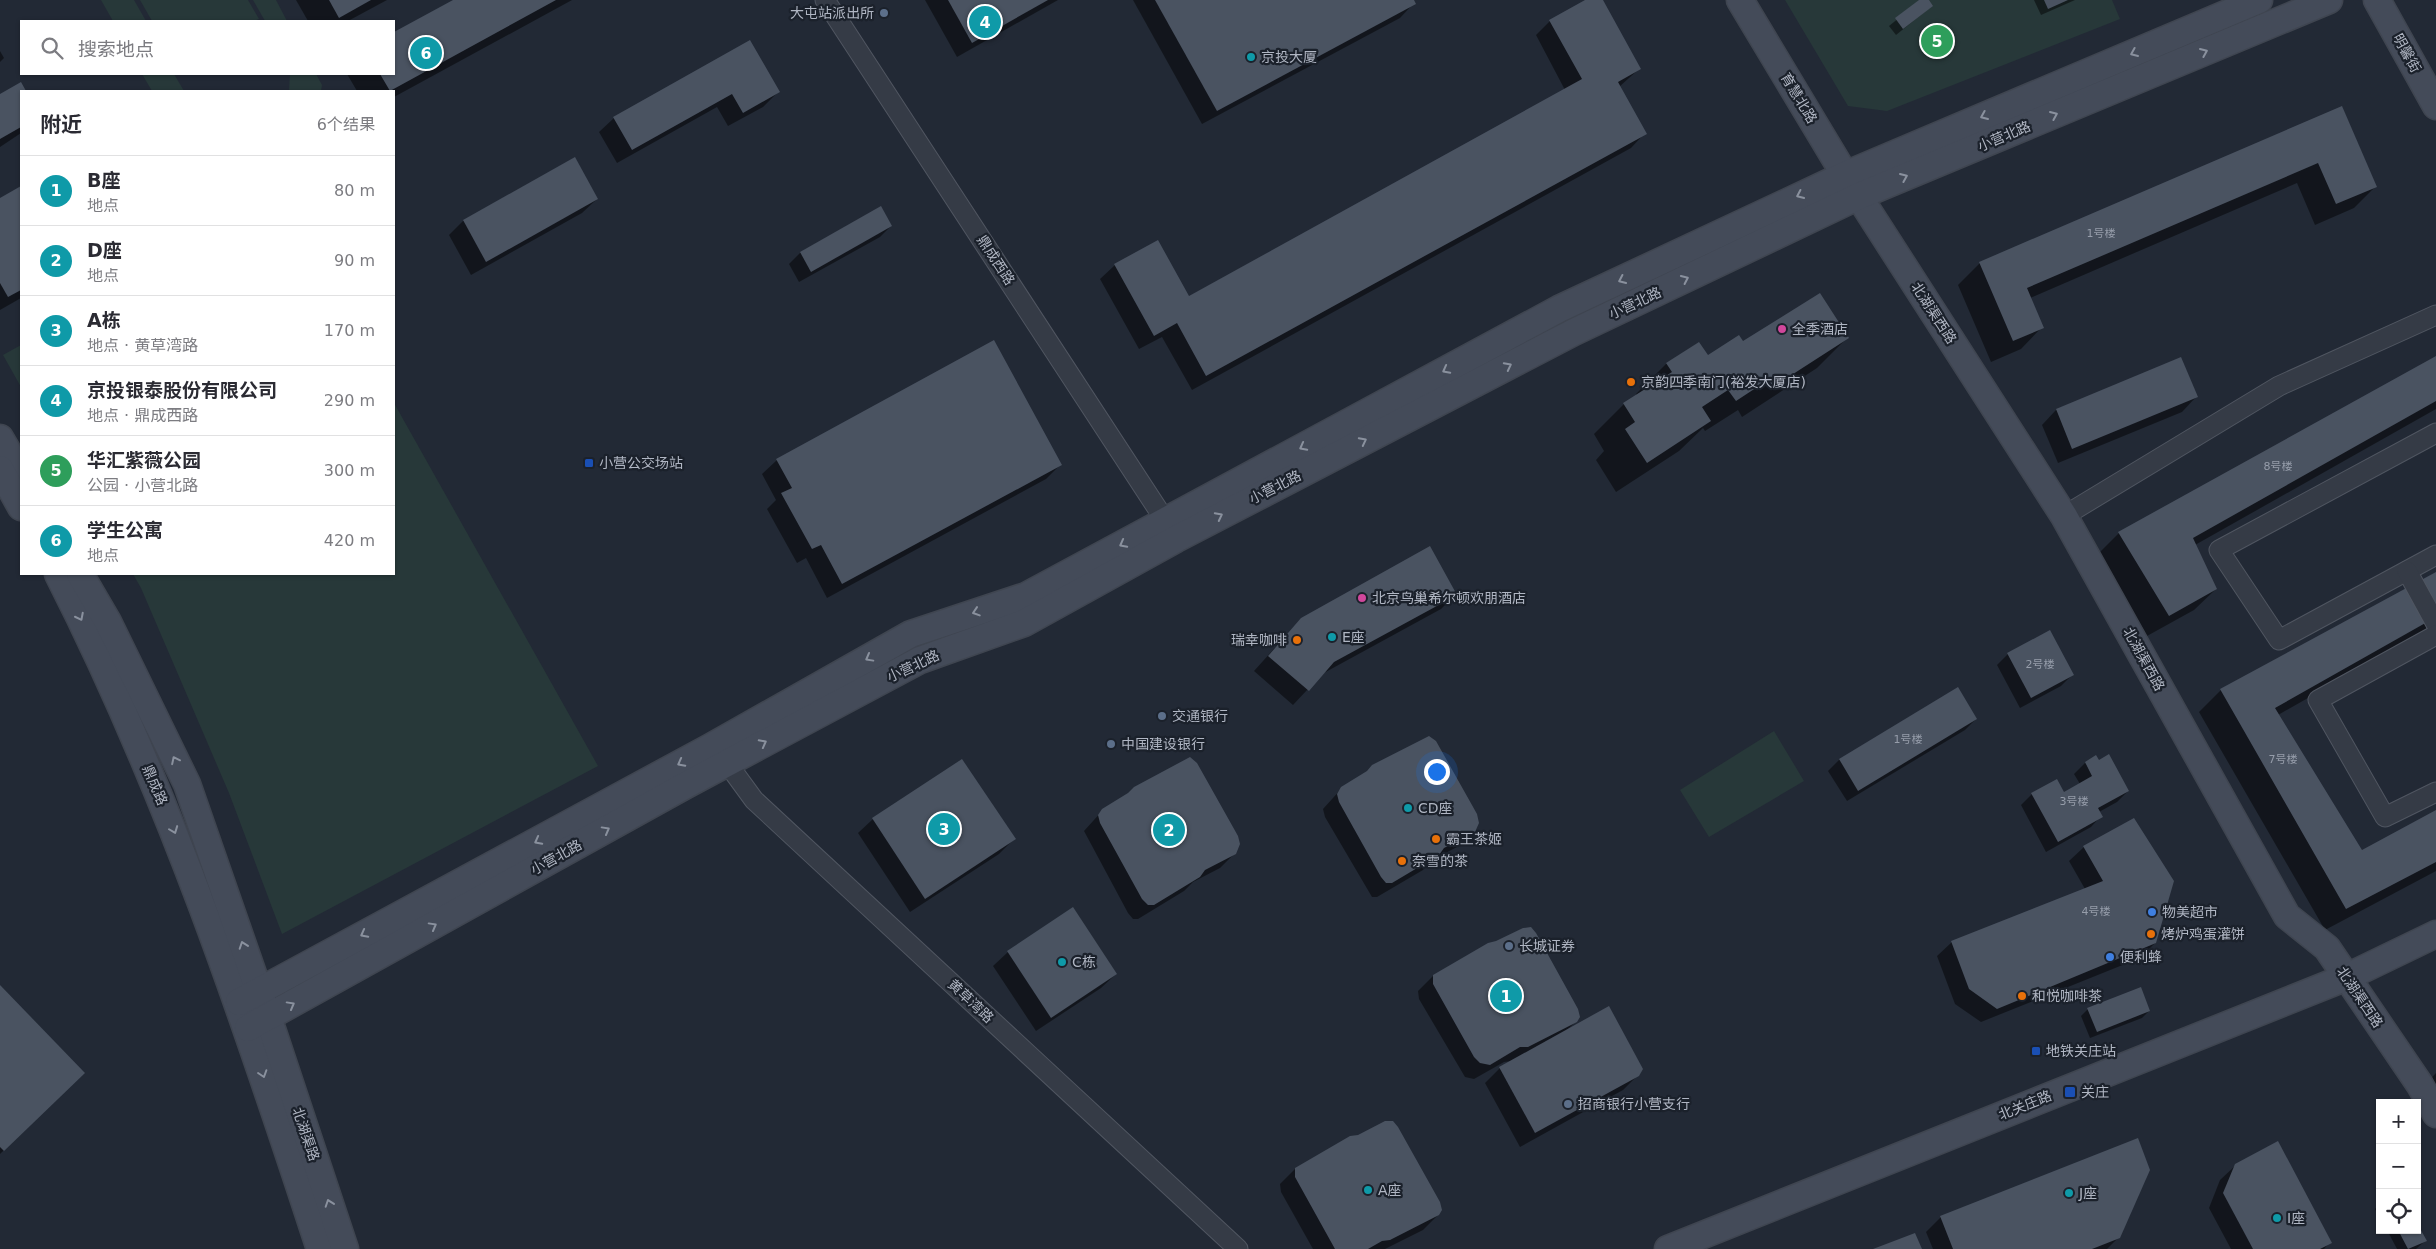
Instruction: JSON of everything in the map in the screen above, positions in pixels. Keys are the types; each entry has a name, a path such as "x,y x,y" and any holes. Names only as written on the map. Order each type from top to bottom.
{"street":[{"name":"鼎成西路","path":"825,0 1171,530"},
{"name":"育慧北路","path":"1740,0 1859,196"},
{"name":"小营北路","path":"1171,530 1558,310 1845,175 2259,0"},
{"name":"小营北路","path":"258,1023 718,756 911,634 1026,596 1171,530 1574,332 1859,196 2329,0"},
{"name":"明馨街","path":"2377,0 2436,106"},
{"name":"北湖渠西路","path":"1859,196 2064,516 2287,916 2327,948 2420,1085 2436,1114"},
{"path":"2064,516 2279,386 2436,315"},
{"path":"2436,433 2219,550 2279,640 2436,555"},
{"path":"0,438 20,472"},
{"path":"0,470 20,505"},
{"path":"2406,571 2436,624"},
{"name":"鼎成路","path":"58,575 89,636 249,997"},
{"name":"鼎成路","path":"81,575 108,622 186,784 249,997"},
{"path":"2436,636 2318,700 2385,817 2436,792"},
{"name":"小营北路","path":"249,997 718,756"},
{"name":"黄草湾路","path":"718,756 754,800 1238,1249"},
{"name":"北关庄路","path":"1668,1249 2347,977 2436,934"},
{"path":"249,997 258,1023"},
{"name":"北湖渠路","path":"258,1023 320,1249"},
{"name":"北湖渠路","path":"258,1023 345,1249"}],"shaded area":[{"path":"101,0 134,0 145,20 112,20"},
{"path":"140,0 248,0 259,19 256,20 151,20"},
{"path":"253,0 276,0 286,20 264,20"},
{"path":"1785,0 2112,0 2120,19 1887,111 1848,106"},
{"path":"143,75 175,75 183,90 151,90"},
{"path":"290,75 317,75 322,85 321,90 289,90"},
{"path":"20,346 20,385 3,355"},
{"path":"395,405 598,766 282,934 229,793 141,588 134,575 395,575"},
{"path":"1774,731 1804,781 1709,837 1680,790"}],"building":[{"path":"329,0 371,0 339,18"},
{"path":"453,0 556,0 389,90 381,75 395,75 395,31"},
{"path":"948,0 1048,0 972,43"},
{"name":"京投大厦","path":"1155,0 1414,0 1416,4 1217,111"},
{"path":"1585,0 1603,0 1641,69 1618,82 1647,134 1206,376 1177,323 1154,336 1114,264 1158,240 1189,296 1582,79 1549,20"},
{"path":"1919,0 1929,0 1933,6 1903,29 1895,18"},
{"path":"2044,0 2068,0 2048,9"},
{"path":"750,40 780,92 743,113 732,94 632,150 613,117"},
{"path":"21,82 25,90 20,90 20,128 0,139 0,94"},
{"path":"2342,106 2377,187 2336,204 2318,163 2027,288 2044,328 2013,341 1979,262"},
{"path":"575,157 598,199 486,262 463,220"},
{"path":"20,187 20,291 8,297 0,283 0,198"},
{"path":"881,206 892,226 811,272 800,252"},
{"path":"1820,293 1849,338 1773,387 1768,380 1736,401 1728,390 1702,407 1711,421 1647,463 1625,429 1635,422 1623,403 1672,372 1666,363 1699,342 1708,355 1739,335 1743,341"},
{"path":"994,340 1062,465 842,584 821,545 812,549 781,493 792,488 776,459"},
{"path":"2436,356 2436,401 2193,538 2217,589 2169,616 2118,532"},
{"path":"2181,357 2198,397 2072,449 2056,409"},
{"name":"E座","path":"1430,546 1457,595 1334,662 1309,691 1268,656 1301,618"},
{"path":"2436,572 2436,617 2275,708 2362,850 2436,810 2436,862 2346,909 2220,689"},
{"path":"2050,630 2074,675 2031,698 2007,653"},
{"path":"1958,687 1977,719 1858,791 1839,759"},
{"name":"CD座","path":"1429,736 1436,741 1477,814 1479,823 1475,832 1444,848 1439,855 1392,883 1386,883 1339,802 1337,794 1341,787 1367,771 1372,765"},
{"path":"2109,754 2129,791 2098,808 2103,817 2058,842 2031,793 2057,779 2064,792 2092,776 2085,762 2096,755 2099,760"},
{"path":"1190,757 1197,763 1238,836 1240,844 1236,854 1205,870 1200,877 1154,905 1148,905 1142,899 1100,823 1098,815 1102,809 1128,793 1134,787"},
{"path":"962,759 1016,839 925,899 872,818"},
{"path":"2134,818 2174,881 2156,943 1997,1009 1969,989 1951,941 2103,881 2083,846"},
{"name":"C栋","path":"1073,907 1117,974 1051,1018 1007,951"},
{"path":"1531,927 1578,1009 1580,1017 1577,1022 1528,1047 1520,1047 1490,1065 1480,1063 1474,1057 1433,984 1433,975 1488,943 1523,928"},
{"path":"0,985 85,1073 4,1151 0,1147"},
{"path":"2141,987 2150,1011 2097,1032 2087,1008"},
{"path":"1609,1006 1643,1069 1639,1076 1535,1133 1499,1067"},
{"name":"A座","path":"1385,1121 1393,1121 1398,1127 1440,1202 1442,1210 1439,1215 1368,1249 1335,1249 1295,1177 1295,1168 1350,1136 1358,1135"},
{"name":"J座","path":"2138,1138 2150,1170 2120,1238 2092,1249 1953,1249 1940,1216"},
{"name":"I座","path":"2278,1141 2332,1243 2320,1249 2253,1249 2223,1193 2235,1164"},
{"path":"2421,1230 2427,1241 2408,1249 2400,1234 2421,1234"},
{"path":"1915,1233 1922,1249 1873,1249"}],"place":[{"name":"大屯站派出所","path":"884,13"},
{"name":"京投银泰股份有限公司","path":"985,22"},
{"name":"华汇紫薇公园","path":"1937,41"},
{"name":"学生公寓","path":"426,53"},
{"name":"京投大厦","path":"1251,57"},
{"name":"全季酒店","path":"1782,329"},
{"name":"京韵四季南门(裕发大厦店)","path":"1631,382"},
{"name":"小营公交场站","path":"589,463"},
{"name":"北京鸟巢希尔顿欢朋酒店","path":"1362,598"},
{"name":"E座","path":"1332,637"},
{"name":"瑞幸咖啡","path":"1297,640"},
{"name":"交通银行","path":"1162,716"},
{"name":"中国建设银行","path":"1111,744"},
{"name":"CD座","path":"1408,808"},
{"name":"A栋","path":"944,829"},
{"name":"D座","path":"1169,830"},
{"name":"霸王茶姬","path":"1436,839"},
{"name":"奈雪的茶","path":"1402,861"},
{"name":"物美超市","path":"2152,912"},
{"name":"烤炉鸡蛋灌饼","path":"2151,934"},
{"name":"长城证券","path":"1509,946"},
{"name":"便利蜂","path":"2110,957"},
{"name":"C栋","path":"1062,962"},
{"name":"B座","path":"1506,996"},
{"name":"和悦咖啡茶","path":"2022,996"},
{"name":"地铁关庄站","path":"2036,1051"},
{"name":"关庄","path":"2070,1092"},
{"name":"招商银行小营支行","path":"1568,1104"},
{"name":"A座","path":"1368,1190"},
{"name":"J座","path":"2069,1193"},
{"name":"I座","path":"2277,1218"}]}
